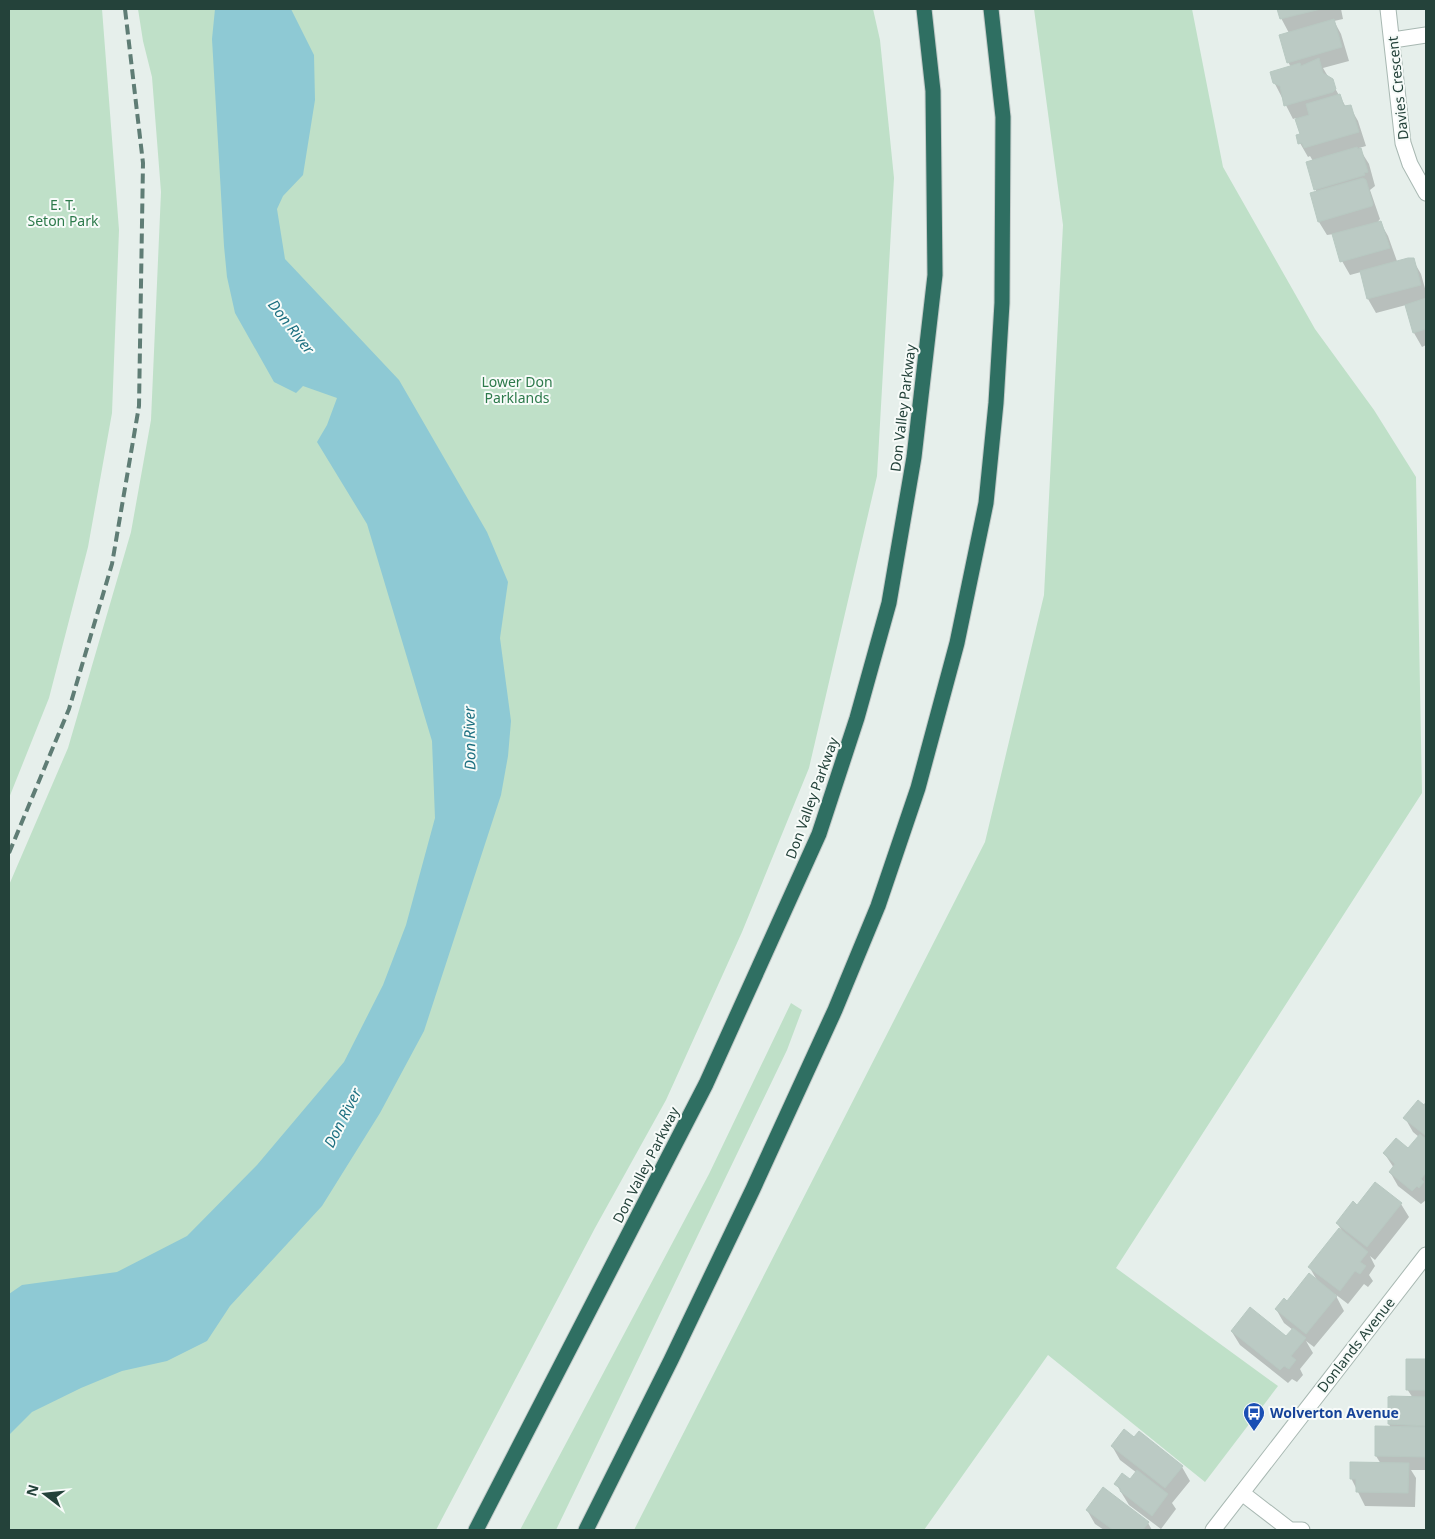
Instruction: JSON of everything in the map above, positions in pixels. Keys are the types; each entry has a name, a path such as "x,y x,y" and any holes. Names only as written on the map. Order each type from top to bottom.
{"highway":[{"name":"Don Valley Parkway","path":"476,1530 706,1084 818,834 858,718 889,603 914,457 933,294 936,162 934,91 924,9"},
{"path":"586,1530 685,1333 838,1001 878,906 918,788 957,643 986,503 996,403 1002,303 1003,116 991,9"}],"street":[{"name":"Davies Crescent","path":"1388,9 1393,40 1403,143 1410,164 1426,192"},
{"path":"1393,40 1426,35"},
{"name":"Donlands Avenue","path":"1213,1530 1426,1255"},
{"path":"1242,1493 1290,1530 1302,1530"}],"green space":[{"name":"E. T. Seton Park","path":"9,9 102,9 119,230 112,413 88,547 49,698 9,798"},
{"name":"Lower Don Parklands","path":"138,9 873,9 880,40 894,178 877,476 809,768 742,932 666,1100 595,1228 436,1530 9,1530 9,885 68,748 131,532 151,420 161,192 152,77 143,41"},
{"path":"1034,9 1192,9 1223,167 1315,329 1374,410 1416,477 1422,793 1116,1268 1278,1386 1205,1482 1048,1355 924,1530 634,1530 985,842 1044,595 1063,225"},
{"path":"791,1003 802,1010 787,1050 556,1530 520,1530 709,1174"}],"water":[{"name":"Don River","path":"215,9 291,9 314,55 315,100 303,175 283,196 277,209 285,259 399,380 487,532 508,582 500,638 511,721 508,756 501,795 424,1031 380,1113 322,1206 230,1306 207,1341 167,1361 122,1371 81,1388 32,1412 9,1435 9,1294 22,1285 117,1272 187,1236 257,1165 344,1062 383,985 406,925 435,818 432,741 367,524 317,442 327,425 337,398 303,386 296,393 274,382 235,313 227,277 224,246 212,39"}],"building":[{"path":"1277,9 1321,9 1280,19"},
{"path":"1334,19 1342,47 1287,63 1279,35"},
{"path":"1319,58 1323,73 1333,79 1336,89 1333,92 1284,106 1280,86 1273,83 1270,72 1300,63 1301,66"},
{"path":"1340,94 1344,106 1351,105 1359,132 1304,148 1302,143 1298,144 1296,135 1300,134 1295,119 1309,115 1306,104"},
{"path":"1357,147 1358,149 1361,148 1368,172 1364,173 1365,175 1314,190 1306,162"},
{"path":"1363,178 1366,180 1372,206 1318,222 1310,193"},
{"path":"1381,221 1390,248 1340,262 1332,234"},
{"path":"1414,258 1421,285 1367,299 1360,271"},
{"path":"1426,298 1426,329 1413,333 1405,305"},
{"path":"1418,1100 1424,1105 1426,1102 1426,1136 1403,1118"},
{"path":"1420,1134 1426,1139 1426,1173 1421,1179 1424,1182 1419,1188 1417,1186 1412,1191 1389,1172 1395,1164 1383,1153 1396,1138 1408,1148"},
{"path":"1375,1182 1402,1203 1367,1247 1336,1223 1353,1201 1357,1205"},
{"path":"1339,1228 1368,1252 1360,1262 1366,1266 1360,1274 1355,1271 1340,1291 1308,1267"},
{"path":"1309,1273 1337,1296 1306,1334 1275,1309 1284,1298 1287,1301"},
{"path":"1250,1307 1286,1336 1293,1328 1306,1338 1291,1356 1296,1360 1289,1369 1284,1366 1280,1370 1231,1331"},
{"path":"1406,1359 1426,1359 1426,1390 1406,1390"},
{"path":"1388,1397 1426,1397 1426,1426 1388,1424"},
{"path":"1254,1404 1260,1409 1250,1421 1245,1417"},
{"path":"1375,1426 1426,1427 1426,1457 1375,1456"},
{"path":"1124,1429 1134,1437 1139,1431 1183,1466 1165,1488 1111,1446"},
{"path":"1350,1462 1409,1463 1408,1493 1356,1492 1356,1479 1350,1479"},
{"path":"1137,1470 1168,1494 1152,1516 1114,1484 1122,1473 1130,1479"},
{"path":"1103,1487 1149,1522 1143,1530 1113,1530 1086,1510"}],"railway":[{"path":"9,853 69,709 112,564 139,406 143,163 125,9"}],"place":[{"name":"Wolverton Avenue","path":"1254,1432"}]}
